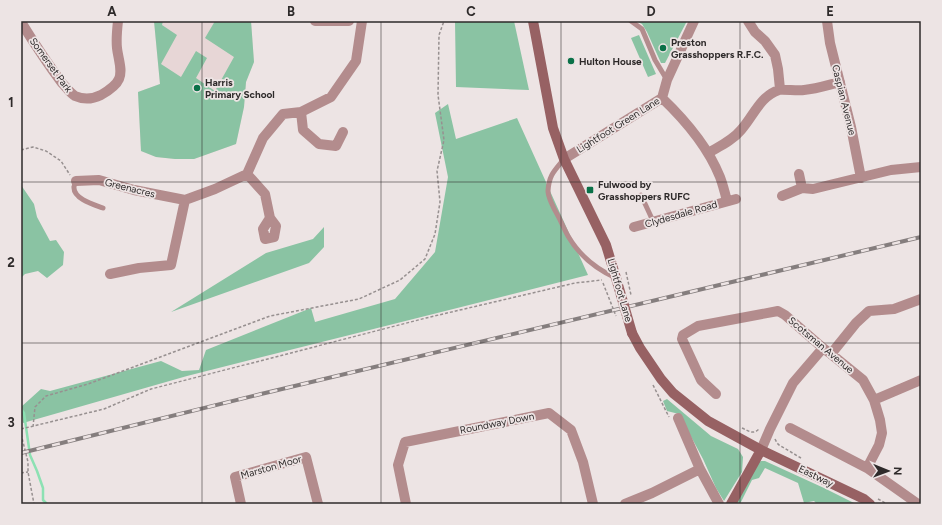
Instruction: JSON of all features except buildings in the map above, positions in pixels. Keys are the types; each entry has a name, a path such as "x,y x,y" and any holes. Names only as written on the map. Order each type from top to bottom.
{"main road":[{"name":"Lightfoot Lane","path":"533,21 553,128 564,159 620,274 632,333 640,348 661,379 673,393 708,421 761,450"},
{"path":"731,504 761,450"},
{"name":"Eastway","path":"761,450 864,499 870,504"}],"street":[{"name":"Somerset Park","path":"21,22 41,54 66,88 73,95 89,99 108,91 120,78 117,49 118,21"},
{"path":"315,21 349,21"},
{"path":"110,274 138,268 171,265 185,200 215,189 247,174 264,138 283,114 301,112 331,97 356,61 362,21"},
{"name":"Lightfoot Green Lane","path":"564,159 662,98 667,80 694,21"},
{"path":"748,21 755,32 765,41 775,54 780,89"},
{"name":"Caspian Avenue","path":"827,21 830,43 851,127 861,178"},
{"path":"708,154 731,140 742,130 760,104 770,94 780,89 816,89 840,82"},
{"name":"Clydesdale Road","path":"634,227 731,200 711,157 678,114 662,98"},
{"path":"301,112 304,130 319,144 336,146 343,132"},
{"path":"782,196 802,188 813,189 891,170 921,167"},
{"path":"247,174 265,194 270,218"},
{"path":"799,174 802,188"},
{"name":"Greenacres","path":"76,181 100,180 134,190 185,200"},
{"path":"761,450 773,422 793,383 856,323 869,311 894,309 921,300"},
{"name":"Scotsman Avenue","path":"716,394 701,380 682,339 683,335 698,326 778,311 785,315 863,380 874,400 882,433 879,445 867,468"},
{"path":"874,400 921,380"},
{"name":"Roundway Down","path":"406,504 398,465 405,442 549,413 571,430 583,462 593,504"},
{"path":"678,418 700,469 719,504"},
{"path":"790,428 867,468 918,504"},
{"name":"Marston Moor","path":"241,504 235,477 306,457 318,504"},
{"path":"625,504 652,493 700,469"}],"lane":[{"path":"631,21 642,29 655,60 667,80"},
{"path":"564,159 551,175 548,193 568,237 584,257 594,266 605,273 620,274"},
{"path":"76,181 74,187 80,198 103,208"},
{"path":"641,194 653,221"}],"path":[{"path":"33,427 35,407 46,396 88,384 270,316 359,298 400,280 425,259 435,234 440,202 437,171 444,140 438,95 439,35 444,21"},
{"path":"21,150 33,148 46,151 61,161 76,181"},
{"path":"620,274 626,272"},
{"path":"21,429 104,409 151,389 426,318 576,283 602,282 616,315"},
{"path":"742,428 753,433 759,429"},
{"path":"21,434 28,462 28,472 34,504"},
{"path":"21,473 28,472"}],"shaded area":[{"name":"Harris Primary School","path":"154,21 251,21 254,62 246,82 244,107 236,144 194,159 156,157 141,151 138,92 160,84"}],"green space":[{"name":"Harris Primary School","path":"154,21 163,21 162,25 177,35 161,64 181,77 196,51 207,58 196,78 215,91 234,57 205,38 215,21 251,21 254,62 246,82 244,107 236,144 194,159 156,157 141,151 138,92 160,84"},
{"path":"455,21 514,21 529,90 456,87"},
{"name":"Preston Grasshoppers R.F.C.","path":"636,21 687,21 665,63 661,63 647,32 642,24"},
{"path":"639,35 656,74 648,77 631,38"},
{"path":"448,104 456,139 517,118 588,275 187,376 23,423 21,407 41,389 50,391 161,361 182,371 199,370 206,350 311,308 315,322 395,299 435,252 448,177 435,113"},
{"path":"21,185 34,204 37,217 50,241 56,240 64,252 63,265 47,278 38,271 25,274 21,278"},
{"path":"324,227 324,247 309,263 171,312 266,253 313,239"},
{"path":"667,399 711,436 738,449 743,457 742,472 724,501 679,414 667,411 663,401"},
{"path":"761,461 765,461 856,504 817,504 814,501 804,503 798,483 765,468 759,478 752,480 740,504 736,504 756,464"}],"waterway":[{"path":"21,409 24,413 30,455 43,488 43,500 47,504"}],"railway":[{"path":"21,453 261,394 921,237"}],"place":[{"name":"Preston Grasshoppers R.F.C.","path":"663,48"},
{"name":"Hulton House","path":"571,61"},
{"name":"Harris Primary School","path":"197,88"},
{"name":"Fulwood by Grasshoppers RUFC","path":"590,190"}]}
